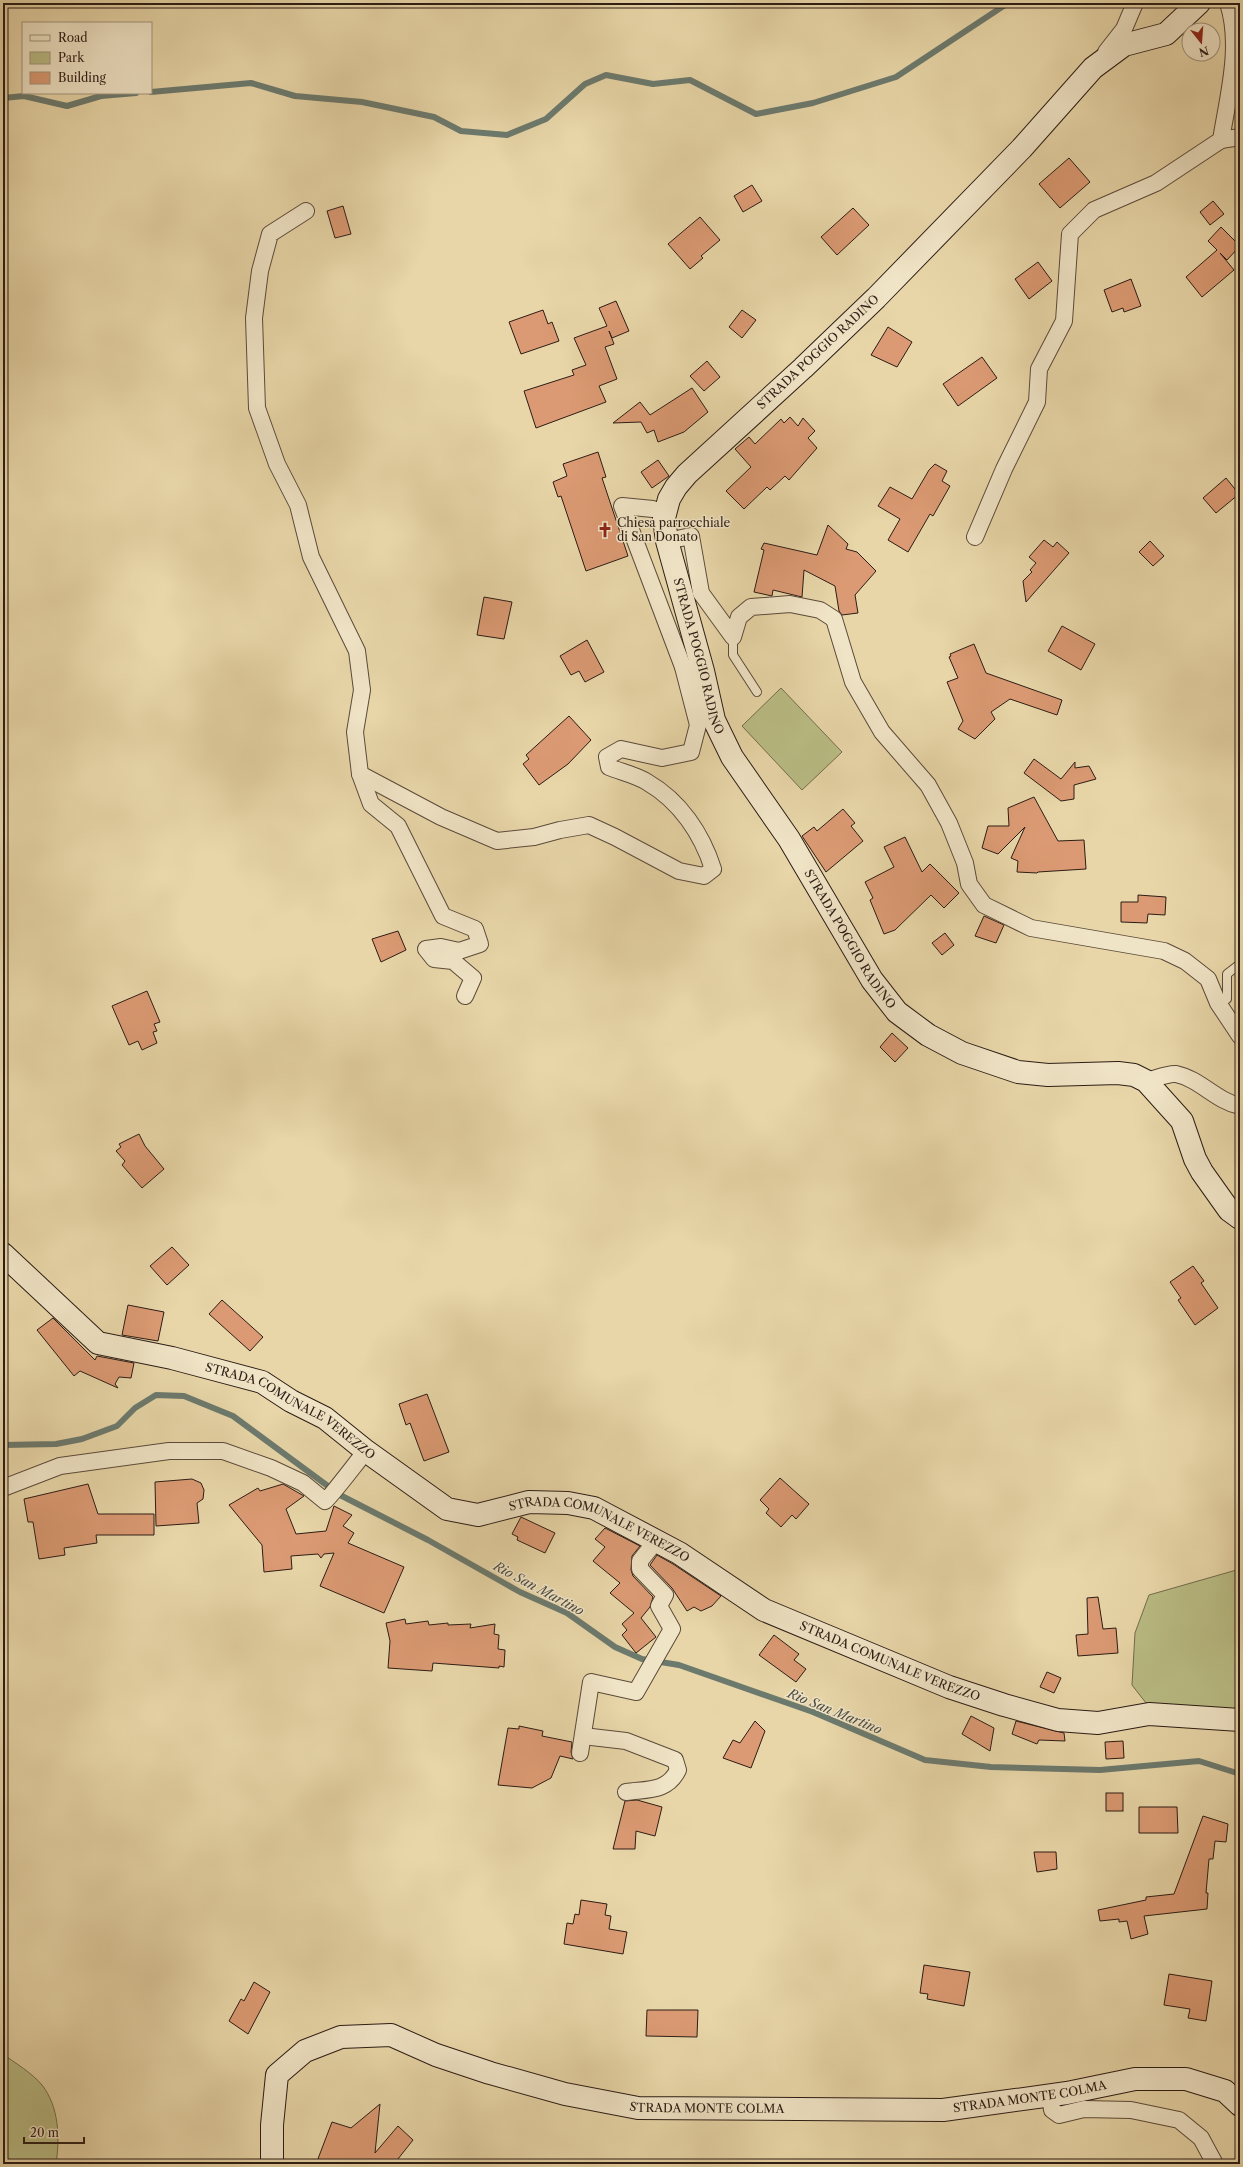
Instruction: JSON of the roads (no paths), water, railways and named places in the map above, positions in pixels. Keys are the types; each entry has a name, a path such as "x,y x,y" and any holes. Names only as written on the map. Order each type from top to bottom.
{"street":[{"name":"STRADA POGGIO RADINO","path":"1135,3 1124,29 1094,68 1022,148 876,298 803,368 702,459 680,482 669,499 664,518 667,541 693,669 714,720 732,757 789,840 872,980 897,1012 928,1035 962,1053 1018,1072 1048,1075 1134,1075 1146,1081 1182,1121 1195,1160 1202,1172 1229,1210 1240,1218"},
{"path":"1094,68 1124,45 1166,34 1199,3"},
{"path":"1221,140 1232,70 1233,19 1228,3"},
{"path":"975,538 1004,469 1038,402 1039,370 1064,320 1070,234 1094,210 1156,183 1221,140 1240,137"},
{"path":"306,211 270,234 260,271 254,318 257,408 277,464 298,505 311,558 357,651 362,690 355,732 360,774 371,804 398,826 443,916 475,929 480,944 459,951 440,947 426,949 434,959 453,961 473,978 465,996"},
{"path":"360,774 441,817 496,841 534,837 560,830 589,825 616,837 679,871 704,876 713,869 707,850 684,812 647,782 609,767 607,757 621,749 662,758 691,752 698,725 693,669 622,506 653,509"},
{"path":"667,541 691,536 701,593 733,637"},
{"path":"733,637 739,617 751,608 790,604 820,610 834,619 853,682 882,732 928,785 952,829 965,862 969,884 984,905 1031,928 1164,951 1185,962 1208,978 1218,1003 1240,1036"},
{"path":"1146,1081 1176,1074 1194,1082 1216,1096 1240,1106"},
{"name":"STRADA COMUNALE VEREZZO","path":"3,1254 98,1343 172,1358 262,1382 291,1401 325,1418 366,1451 447,1509 478,1515 529,1502 568,1503 594,1508 679,1553 764,1610 949,1687 1004,1705 1058,1720 1098,1723 1150,1714 1240,1720"},
{"path":"3,1488 60,1466 169,1451 223,1451 271,1468 303,1484 325,1501 329,1499 342,1480 366,1451"},
{"path":"580,1753 591,1682 636,1692 659,1648 672,1629 659,1606 665,1595 640,1568 640,1561 652,1546 646,1535"},
{"path":"583,1736 626,1741 675,1760 678,1770 673,1780 661,1787 626,1792"},
{"name":"STRADA MONTE COLMA","path":"272,2164 272,2125 277,2075 305,2051 341,2037 390,2035 436,2055 490,2073 565,2094 638,2108 943,2110 1050,2095 1135,2079 1186,2079 1225,2091 1240,2105"},
{"path":"1050,2095 1052,2110 1060,2115 1084,2109 1131,2110 1179,2120 1201,2138 1215,2164"}],"lane":[{"path":"733,637 733,655 757,692"},
{"path":"1218,1003 1227,999 1227,974 1240,964"}],"waterway":[{"path":"152,92 251,83 295,96 362,102 434,117 461,131 507,135 546,119 585,84 606,75 653,84 690,80 756,114 813,103 896,77 1008,3"},
{"path":"3,98 24,96 67,106 101,96 124,94"},
{"name":"Rio San Martino","path":"3,1445 56,1444 82,1439 117,1426 135,1408 156,1395 184,1396 233,1416 340,1495 428,1540 520,1592 567,1613 615,1647 642,1659 679,1665 813,1712 925,1760 991,1767 1100,1770 1199,1761 1240,1774"}],"place":[{"name":"Chiesa parrocchiale di San Donato","path":"605,530"}]}
